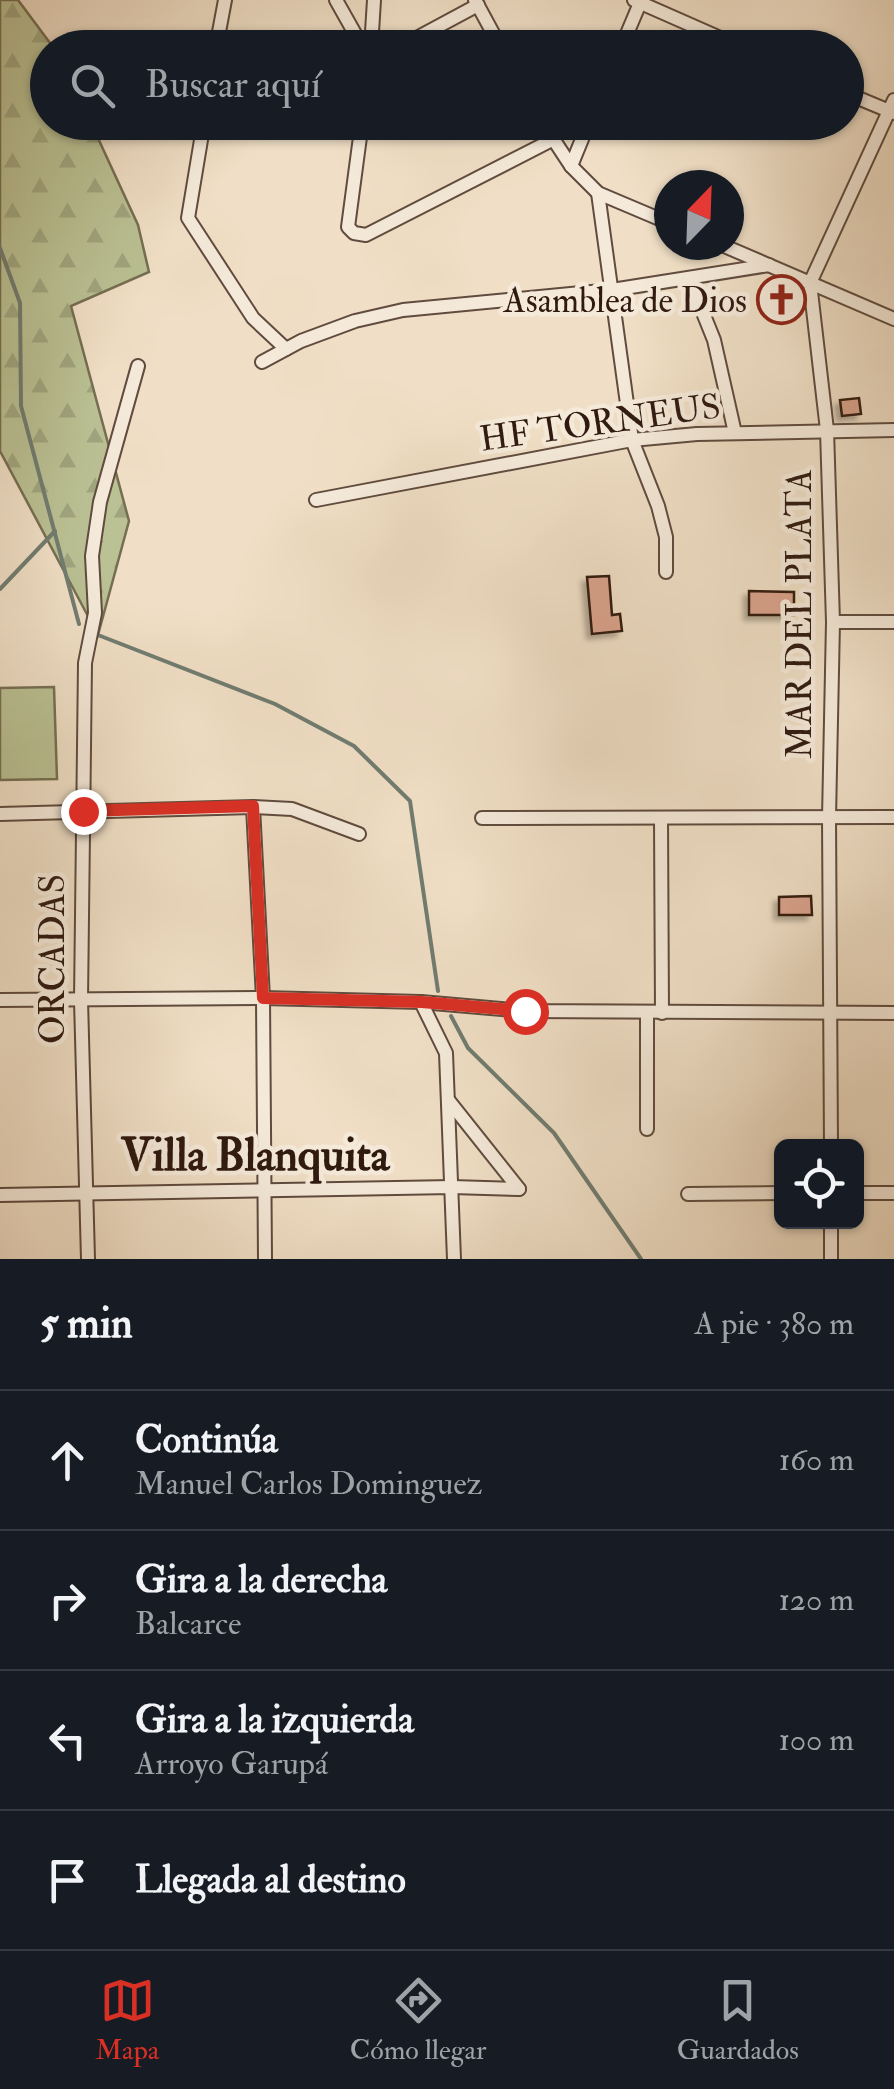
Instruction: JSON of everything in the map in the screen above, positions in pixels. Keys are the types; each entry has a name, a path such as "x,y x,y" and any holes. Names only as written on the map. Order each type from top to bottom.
{"street":[{"path":"219,30 225,0"},
{"path":"336,0 353,30"},
{"path":"372,30 374,0"},
{"path":"429,30 477,2 492,30"},
{"path":"628,30 637,2 701,30"},
{"path":"810,283 892,108 864,99"},
{"path":"201,140 188,218 253,318 286,349"},
{"path":"360,140 348,226 354,232 366,235 552,140 598,193 654,217"},
{"path":"571,166 582,140"},
{"path":"598,193 632,440 666,537 666,572"},
{"path":"744,254 894,318"},
{"path":"262,362 355,321 402,310 612,290 769,265"},
{"path":"688,278 714,340 735,433"},
{"name":"MAR DEL PLATA","path":"810,283 828,430 833,622 829,818 831,1139"},
{"name":"ORCADAS","path":"88,1259 81,1000 85,663 95,613 92,556 100,502 138,366"},
{"name":"HF TORNEUS","path":"316,500 632,440 735,433 894,430"},
{"path":"833,622 894,622"},
{"path":"253,806 263,998 264,1259"},
{"path":"0,814 253,806 292,809 359,834"},
{"path":"482,818 894,817"},
{"path":"648,1128 661,819"},
{"path":"0,1000 263,998 422,1002 525,1011 894,1013"},
{"path":"422,1002 446,1053 454,1259"},
{"path":"0,1195 519,1190 449,1101"},
{"path":"864,1193 894,1192"},
{"path":"688,1194 774,1194"},
{"path":"831,1229 831,1259"}],"green space":[{"path":"0,0 18,0 40,30 30,30 30,140 99,140 138,225 149,272 71,306 129,521 98,635 0,451"},
{"path":"54,687 57,779 0,780 0,688"}],"building":[{"path":"859,398 861,414 842,416 840,400"},
{"path":"609,576 612,615 620,614 622,631 592,634 587,577"},
{"path":"749,591 794,592 794,615 749,615"},
{"path":"811,896 812,915 779,915 779,897"}],"waterway":[{"path":"0,248 20,303 21,406 79,624"},
{"path":"0,589 55,531"},
{"path":"98,635 275,704 354,746 410,801 438,991"},
{"path":"451,1016 468,1048 554,1133 641,1259"}],"place":[{"name":"Asamblea de Dios","path":"782,300"}],"district":[{"name":"Villa Blanquita","path":"255,1154"}],"route":[{"path":"83,811 253,806 263,998 422,1002 525,1011"}]}
